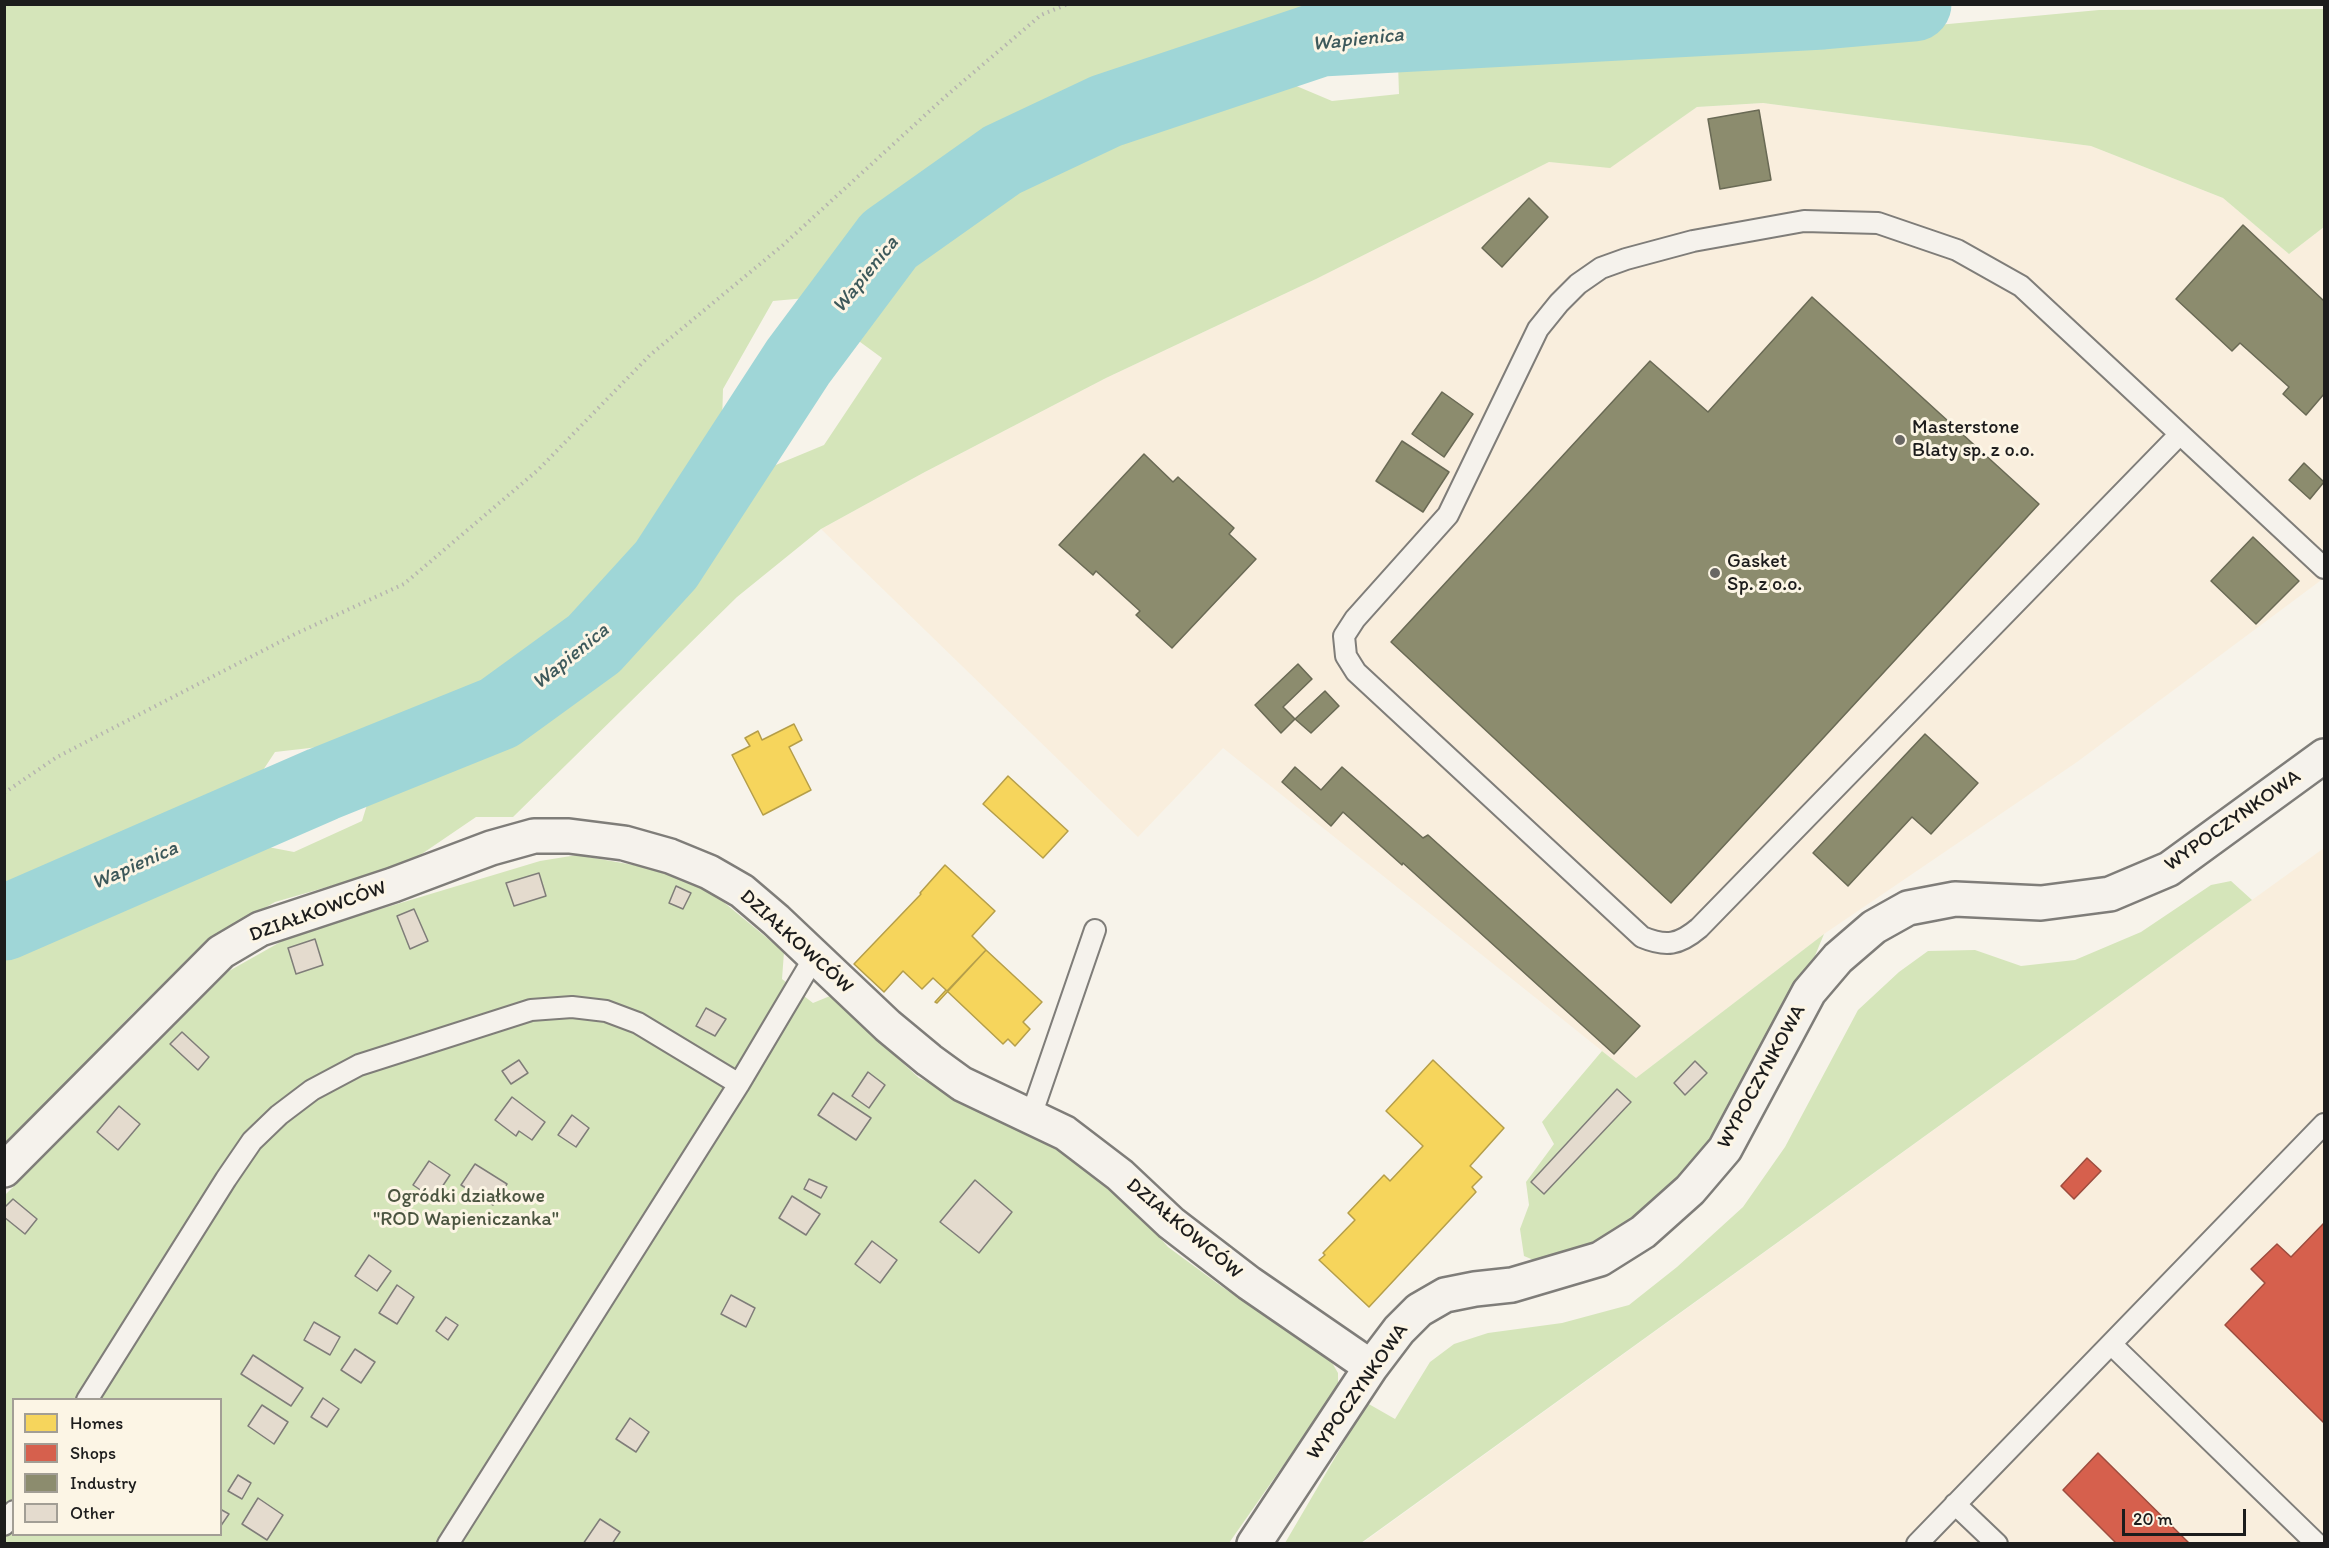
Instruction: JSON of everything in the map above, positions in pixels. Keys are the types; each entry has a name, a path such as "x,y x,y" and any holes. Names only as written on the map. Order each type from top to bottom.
{"street":[{"name":"WYPOCZYNKOWA","path":"1254,1544 1371,1366 1399,1330 1419,1310 1445,1295 1476,1288 1512,1285 1600,1259 1643,1232 1690,1190 1725,1149 1809,992 1838,958 1874,927 1908,908 1954,899 2041,903 2110,894 2169,869 2325,756"},
{"name":"DZIAŁKOWCÓW","path":"4,1170 221,952 260,929 393,885 491,848 534,836 569,836 624,843 670,856 709,872 742,891 815,956 888,1026 929,1060 962,1084 1065,1133 1120,1175 1171,1223 1240,1276 1371,1366"}],"lane":[{"path":"2180,434 1699,928 1688,937 1675,943 1658,944 1642,937 1356,672 1346,656 1344,636 1355,619 1448,515 1538,329 1578,284 1601,268 1626,259 1693,241 1804,221 1878,224 1957,250 2021,286 2325,568"},
{"path":"1031,1116 1095,930"},
{"path":"448,1544 739,1084 815,956"},
{"path":"88,1398 252,1141 279,1115 312,1090 359,1065 531,1010 572,1007 606,1011 638,1023 739,1084"},
{"path":"1917,1544 2325,1124"},
{"path":"2111,1344 2317,1544"},
{"path":"1955,1504 1996,1544"}],"path":[{"path":"4,793 57,757 295,634 404,584 538,470 650,355 783,245 946,96 1041,15 1068,4"}],"shaded area":[{"path":"1763,103 2091,146 2223,198 2289,254 2324,227 2324,578 2077,762 1824,934 1636,1078 1223,748 1138,837 821,529 1106,378 1316,279 1549,162 1610,167 1697,107"},
{"path":"2324,848 2324,1543 1361,1544 2252,900"}],"green space":[{"path":"5,4 1338,5 1207,53 1104,83 984,130 871,225 817,297 773,301 723,389 721,457 598,611 494,689 354,756 336,745 275,752 248,793 5,908"},
{"path":"2324,9 2324,227 2289,254 2223,198 2091,146 1763,103 1697,107 1610,168 1549,162 1316,279 1106,378 821,529 737,597 513,817 476,817 407,864 275,902 209,940 132,1014 5,1148 5,949 49,920 242,842 294,852 362,821 370,795 502,734 597,669 771,467 824,445 882,358 856,339 911,257 1019,176 1218,101 1294,85 1332,101 1399,94 1398,63 1841,34 2099,10"},
{"name":"Ogródki działkowe \"ROD Wapieniczanka\"","path":"577,855 673,872 709,890 784,952 782,979 813,1003 830,996 919,1078 1039,1133 1080,1158 1134,1208 1168,1247 1331,1361 1338,1373 1338,1387 1229,1543 5,1544 5,1195 229,971 291,936 540,861"},
{"path":"2231,881 2252,900 1361,1543 1285,1543 1367,1403 1395,1419 1430,1362 1454,1344 1488,1333 1562,1323 1629,1305 1677,1267 1743,1207 1785,1147 1858,1010 1899,972 1928,951 1975,950 2021,966 2075,960 2141,932 2211,885"},
{"path":"1824,934 1812,963 1773,1022 1715,1139 1674,1184 1628,1224 1586,1248 1543,1264 1524,1256 1520,1229 1529,1205 1526,1182 1554,1144 1542,1122 1602,1051 1636,1078"}],"building: Homes":[{"path":"794,724 802,740 789,747 811,790 763,815 732,755 750,746 745,738 758,731 762,740"},
{"path":"1008,776 1068,831 1043,858 983,804"},
{"path":"945,865 995,911 972,936 986,950 937,1003 935,1002 946,990 933,978 922,989 903,971 884,992 854,964 921,894"},
{"path":"986,950 1042,1002 1023,1022 1030,1029 1015,1046 1008,1039 1003,1044 947,991"},
{"path":"1433,1060 1504,1128 1470,1166 1482,1177 1472,1187 1476,1192 1369,1307 1319,1260 1355,1220 1348,1213 1384,1175 1390,1181 1423,1146 1386,1111"}],"building: Shops":[{"path":"2087,1158 2101,1171 2074,1199 2061,1186"},
{"path":"2324,1223 2324,1423 2225,1325 2265,1283 2251,1269 2277,1244 2291,1257"},
{"path":"2098,1453 2190,1544 2117,1544 2063,1490"}],"building: Industry":[{"path":"1759,110 1771,180 1720,189 1708,119"},
{"path":"1529,198 1548,217 1502,267 1482,248"},
{"path":"2243,225 2324,301 2324,394 2306,415 2283,394 2289,387 2240,343 2232,351 2176,299"},
{"name":"Gasket Sp. z o.o.","path":"1812,297 2039,504 1671,903 1391,642 1650,361 1708,412"},
{"path":"1442,392 1473,414 1444,457 1412,434"},
{"path":"1402,441 1449,472 1423,512 1376,481"},
{"path":"1144,454 1173,482 1178,477 1234,528 1229,534 1256,559 1172,648 1136,615 1140,611 1096,571 1093,575 1059,545"},
{"path":"2304,463 2324,482 2310,499 2289,480"},
{"path":"2253,537 2299,581 2256,624 2211,581"},
{"path":"1298,664 1312,679 1283,707 1295,719 1281,733 1255,705"},
{"path":"1325,691 1339,706 1311,733 1295,719"},
{"path":"1925,734 1978,783 1931,834 1912,817 1848,886 1813,853"},
{"path":"1295,767 1321,790 1342,767 1423,838 1428,835 1640,1026 1614,1054 1403,863 1402,865 1343,812 1331,826 1282,782"}],"building: Other":[{"path":"539,873 546,896 514,906 506,883"},
{"path":"676,886 691,893 683,909 669,903"},
{"path":"414,909 428,941 410,949 397,916"},
{"path":"315,939 323,965 296,974 288,948"},
{"path":"706,1008 726,1019 715,1036 696,1026"},
{"path":"182,1032 209,1057 198,1070 170,1044"},
{"path":"519,1060 528,1073 511,1084 502,1071"},
{"path":"1695,1061 1707,1073 1685,1095 1674,1083"},
{"path":"868,1072 885,1085 869,1108 852,1096"},
{"path":"1617,1089 1631,1102 1544,1194 1531,1182"},
{"path":"833,1093 871,1118 856,1140 818,1115"},
{"path":"512,1097 545,1122 532,1140 519,1131 516,1136 495,1120"},
{"path":"119,1106 140,1124 118,1150 97,1132"},
{"path":"572,1115 589,1128 576,1147 558,1135"},
{"path":"429,1161 450,1175 434,1199 413,1185"},
{"path":"475,1164 507,1184 493,1205 461,1185"},
{"path":"809,1179 827,1187 821,1198 804,1189"},
{"path":"975,1180 1012,1212 979,1253 940,1222"},
{"path":"792,1196 820,1214 806,1235 779,1218"},
{"path":"13,1199 37,1219 25,1234 4,1217 4,1208"},
{"path":"872,1241 897,1260 880,1283 855,1264"},
{"path":"369,1255 391,1271 377,1291 355,1276"},
{"path":"397,1285 414,1297 397,1324 379,1313"},
{"path":"731,1295 755,1308 746,1327 721,1314"},
{"path":"446,1317 458,1325 448,1340 436,1331"},
{"path":"314,1322 340,1337 330,1355 304,1340"},
{"path":"355,1349 375,1362 361,1383 341,1370"},
{"path":"253,1355 303,1388 291,1406 241,1374"},
{"path":"323,1398 339,1409 327,1427 311,1417"},
{"path":"262,1405 288,1422 274,1444 248,1426"},
{"path":"630,1418 649,1432 636,1452 616,1439"},
{"path":"238,1475 251,1483 242,1499 228,1491"},
{"path":"258,1498 283,1515 267,1540 242,1524"},
{"path":"222,1510 229,1514 222,1524"},
{"path":"600,1519 620,1532 612,1544 583,1544"}],"waterway":[{"name":"Wapienica","path":"4,923 323,784 499,713 594,644 666,565 798,362 889,240 1002,160 1106,111 1321,39 1823,12 1914,4"}],"place":[{"name":"Masterstone Blaty sp. z o.o.","path":"1900,440"},
{"name":"Gasket Sp. z o.o.","path":"1715,573"}]}
